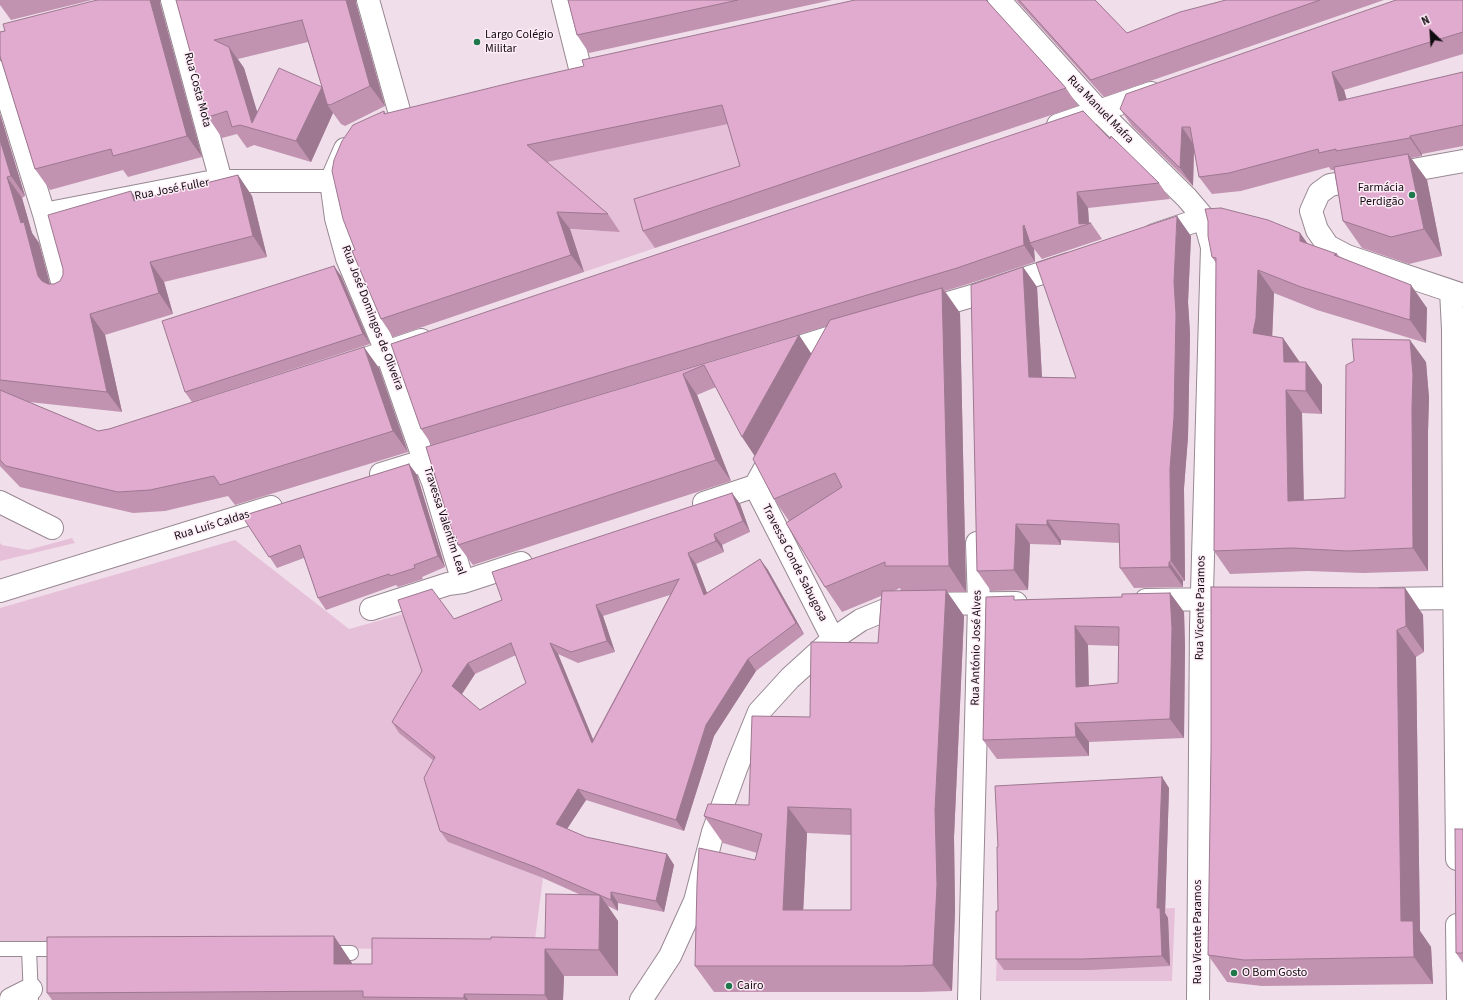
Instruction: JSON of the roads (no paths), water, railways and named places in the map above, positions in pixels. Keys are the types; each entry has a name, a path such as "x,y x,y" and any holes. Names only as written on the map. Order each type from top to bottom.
{"street":[{"name":"Rua Costa Mota","path":"172,0 221,181"},
{"path":"368,0 390,117 421,109"},
{"path":"559,74 590,66 564,0"},
{"name":"Rua Manuel Mafra","path":"999,0 1100,112 1187,198 1204,218"},
{"path":"0,72 44,214 65,293"},
{"path":"1037,132 1100,112 1170,86"},
{"path":"331,181 351,136 357,133"},
{"path":"1457,880 1460,835 1460,796 1454,598 1458,565 1454,329 1457,293 1347,256 1328,246 1317,230 1311,211 1318,193 1330,185 1463,161"},
{"name":"Rua José Fuller","path":"44,214 221,181 331,181"},
{"name":"Rua José Domingos de Oliveira","path":"331,181 336,218 347,258 386,352 424,460"},
{"path":"1134,242 1204,218"},
{"name":"Rua Vicente Paramos","path":"1198,1000 1201,599 1212,248 1204,218"},
{"path":"905,316 972,306 1090,257"},
{"path":"756,360 868,326"},
{"path":"326,372 439,334"},
{"path":"828,357 839,335"},
{"path":"682,510 754,486 785,432"},
{"path":"359,480 477,444"},
{"name":"Travessa Valentim Leal","path":"424,460 433,482 463,582"},
{"name":"Travessa Conde Sabugosa","path":"754,486 833,639"},
{"path":"0,502 52,528"},
{"name":"Rua Luís Caldas","path":"0,592 290,502"},
{"name":"Rua António José Alves","path":"969,1000 979,604 977,526"},
{"path":"371,610 448,584 463,582 539,557"},
{"path":"1360,599 1454,598"},
{"path":"1127,601 1234,599"},
{"path":"641,1000 670,956 695,902 713,832 737,766 760,712 790,678 833,639 861,620 900,604 1033,603"},
{"path":"1457,903 1458,1000"},
{"path":"10,1000 31,994"}],"lane":[{"path":"0,949 76,949"},
{"path":"29,949 31,994"},
{"path":"312,953 351,953"}],"place":[{"name":"Largo Colégio Militar","path":"477,42"},
{"name":"Farmácia Perdigão","path":"1412,195"},
{"name":"O Bom Gosto","path":"1234,973"},
{"name":"Cairo","path":"729,986"}]}
